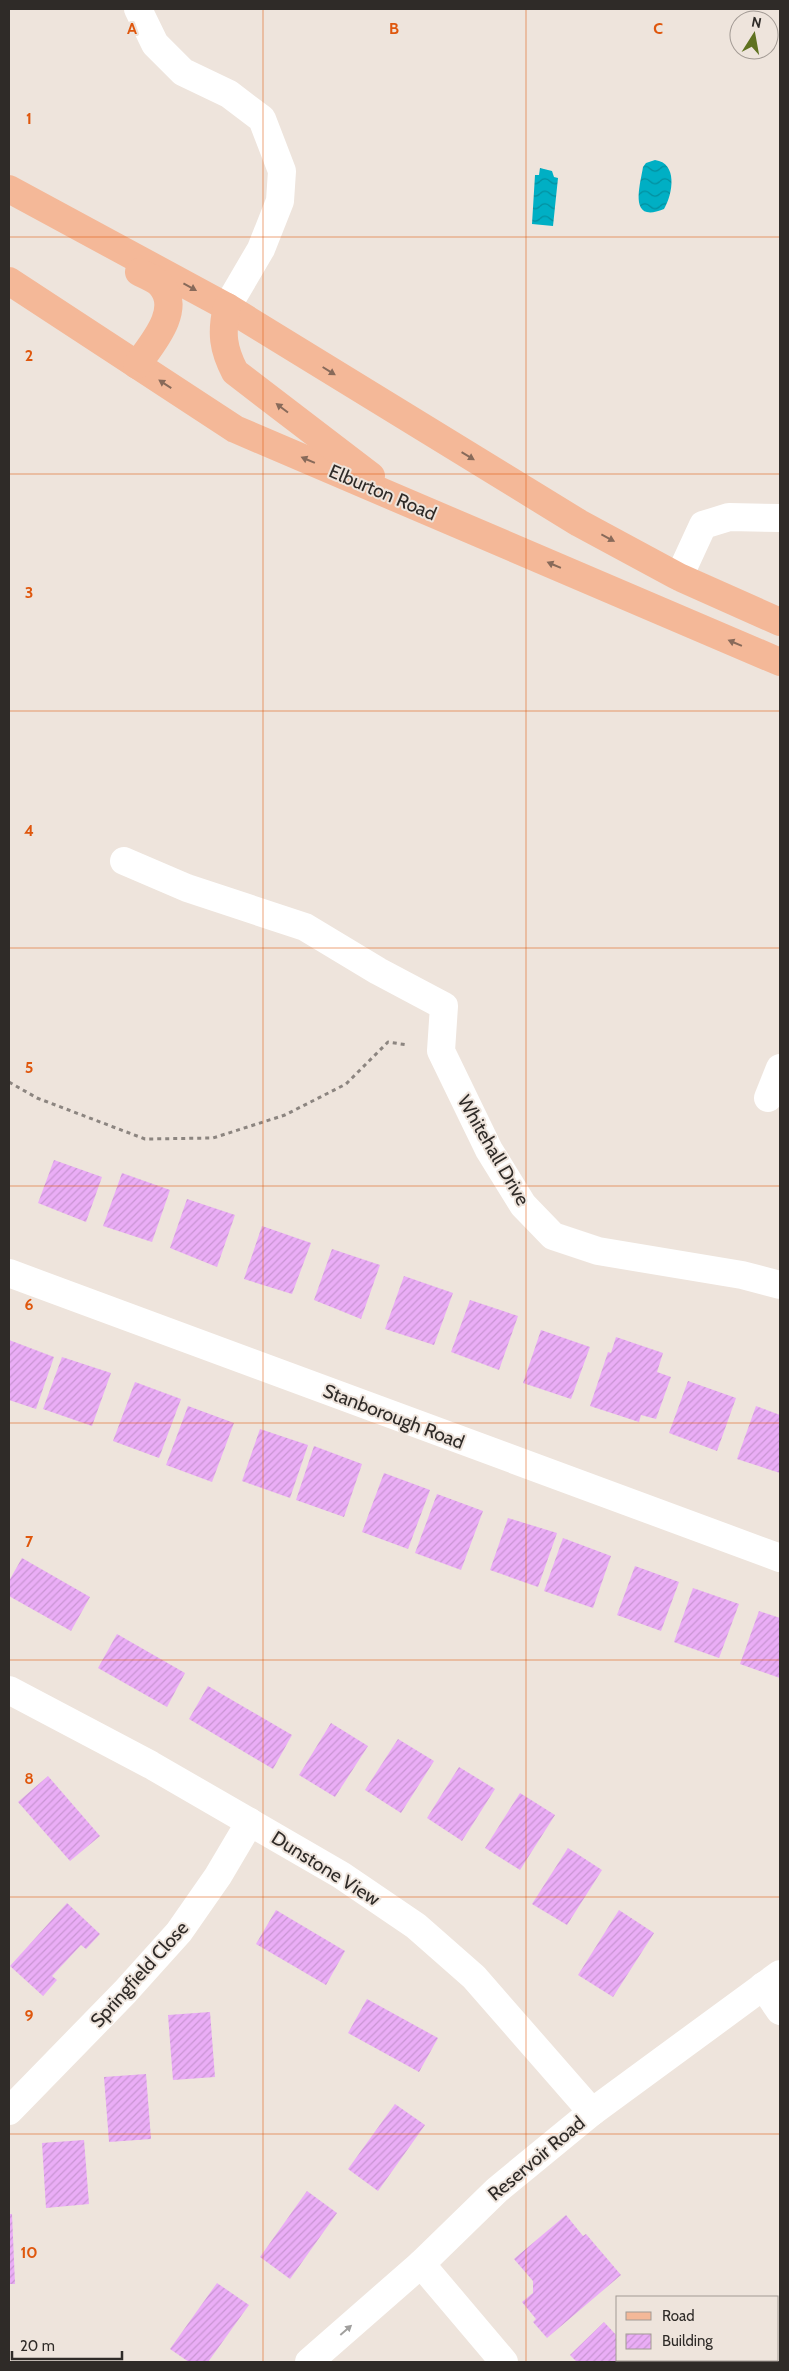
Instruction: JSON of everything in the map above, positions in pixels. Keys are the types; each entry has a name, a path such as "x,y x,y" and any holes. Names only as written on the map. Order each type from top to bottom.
{"main road":[{"path":"9,189 226,307 579,523 679,577 780,622"},
{"path":"38,205 76,236 116,257 160,284 168,302 166,320 160,332 136,365"},
{"name":"Elburton Road","path":"9,281 235,429 780,662"},
{"path":"226,307 222,328 228,358 235,372 404,502"}],"street":[{"path":"138,9 155,44 183,72 229,94 262,119 282,171 280,201 264,241 226,307"},
{"path":"679,577 703,525 729,517 780,518"},
{"name":"Whitehall Drive","path":"124,860 186,888 305,928 378,971 444,1006 441,1051 489,1150 523,1205 553,1236 598,1251 742,1275 780,1285"},
{"path":"768,1098 780,1068"},
{"name":"Stanborough Road","path":"9,1273 780,1558"},
{"name":"Dunstone View","path":"9,1690 151,1765 250,1822 341,1875 416,1926 474,1977 592,2112"},
{"name":"Springfield Close","path":"9,2111 125,1992 179,1932 218,1876 250,1822"},
{"path":"772,1980 780,2011"},
{"name":"Reservoir Road","path":"309,2362 421,2264 496,2190 592,2112 772,1980"},
{"path":"421,2264 504,2362"}],"path":[{"path":"9,1082 36,1098 145,1139 213,1138 285,1116 346,1084 388,1042 441,1051"}],"water":[{"path":"655,160 662,162 667,167 670,173 671,188 664,209 653,212 645,211 641,207 639,193 643,167 646,163"},
{"path":"540,168 552,171 554,177 558,178 553,226 532,224 535,175 539,175"}],"building":[{"path":"54,1160 102,1177 86,1222 38,1203"},
{"path":"122,1173 170,1190 152,1242 103,1226"},
{"path":"187,1199 235,1215 217,1267 170,1248"},
{"path":"262,1226 311,1243 292,1294 244,1279"},
{"path":"332,1249 380,1265 361,1319 314,1300"},
{"path":"404,1276 453,1293 434,1345 385,1329"},
{"path":"470,1300 518,1316 499,1370 451,1352"},
{"path":"541,1330 590,1347 571,1399 523,1383"},
{"path":"616,1337 663,1353 657,1372 671,1377 656,1419 641,1415 639,1422 590,1406 608,1352 611,1353"},
{"path":"9,1340 54,1357 36,1409 9,1400"},
{"path":"62,1357 111,1373 92,1426 43,1409"},
{"path":"688,1381 736,1398 717,1451 669,1433"},
{"path":"135,1382 181,1399 159,1458 113,1441"},
{"path":"188,1406 234,1423 212,1482 166,1465"},
{"path":"756,1406 780,1415 780,1473 737,1459"},
{"path":"260,1429 308,1445 290,1498 242,1481"},
{"path":"314,1446 362,1464 344,1517 296,1500"},
{"path":"384,1473 430,1490 408,1549 362,1532"},
{"path":"437,1494 483,1511 461,1570 415,1553"},
{"path":"508,1518 557,1533 538,1587 490,1570"},
{"path":"563,1538 611,1556 593,1608 544,1591"},
{"path":"22,1558 90,1597 71,1631 9,1596 9,1581"},
{"path":"635,1566 679,1582 661,1631 617,1615"},
{"path":"693,1588 739,1604 719,1658 674,1642"},
{"path":"759,1611 780,1618 780,1678 740,1664"},
{"path":"117,1634 185,1673 167,1707 98,1668"},
{"path":"208,1686 292,1735 273,1769 189,1719"},
{"path":"331,1723 368,1746 335,1797 299,1775"},
{"path":"398,1739 434,1761 401,1813 365,1790"},
{"path":"459,1767 495,1789 462,1841 427,1818"},
{"path":"48,1776 100,1836 70,1861 18,1802"},
{"path":"520,1793 555,1815 520,1870 485,1848"},
{"path":"568,1848 602,1870 567,1925 532,1904"},
{"path":"67,1903 100,1934 86,1949 81,1945 52,1976 57,1980 43,1996 10,1966"},
{"path":"276,1910 345,1951 326,1985 256,1944"},
{"path":"619,1910 654,1933 613,1997 578,1975"},
{"path":"367,1999 438,2038 419,2072 348,2033"},
{"path":"210,2012 215,2077 173,2080 168,2015"},
{"path":"146,2074 151,2139 109,2142 104,2077"},
{"path":"395,2104 425,2125 378,2191 348,2169"},
{"path":"84,2140 89,2204 46,2208 42,2143"},
{"path":"307,2191 337,2213 290,2279 260,2257"},
{"path":"9,2214 12,2214 15,2284 9,2284"},
{"path":"566,2215 583,2236 586,2234 621,2275 547,2338 533,2322 536,2319 522,2302 533,2293 533,2281 514,2259"},
{"path":"217,2283 249,2305 208,2362 189,2362 170,2349"},
{"path":"604,2322 616,2335 616,2361 640,2361 577,2362 570,2355"}]}
